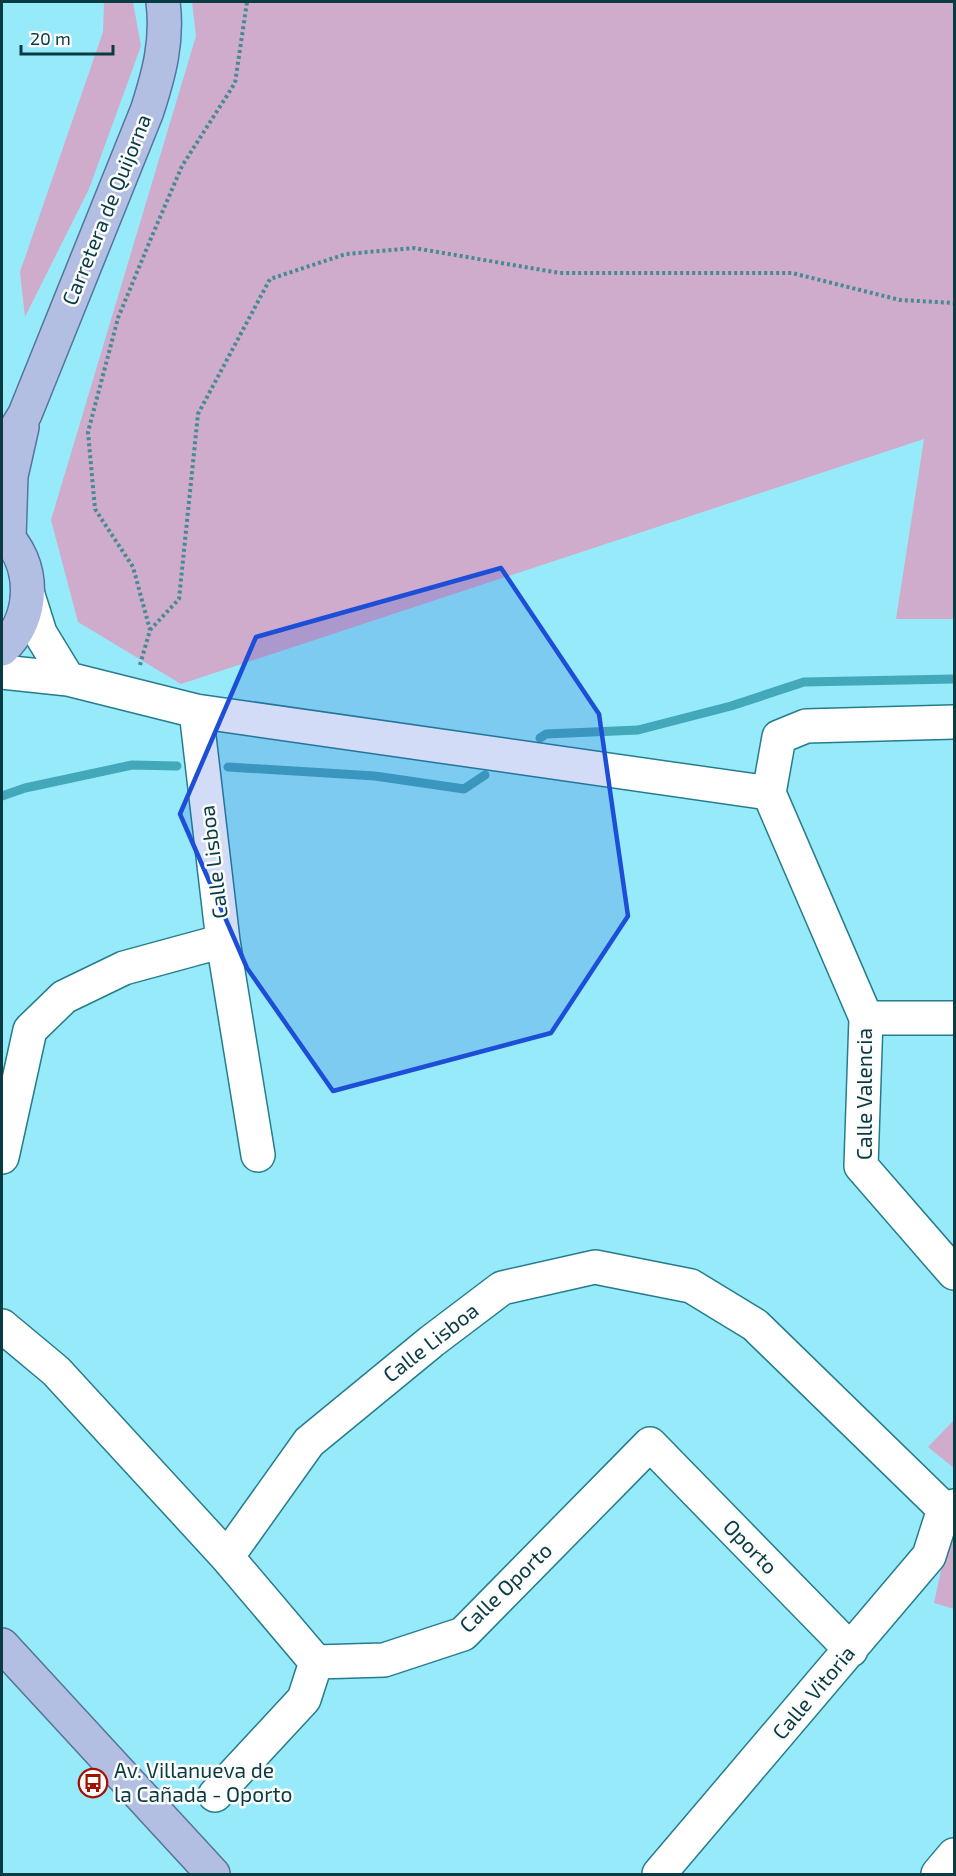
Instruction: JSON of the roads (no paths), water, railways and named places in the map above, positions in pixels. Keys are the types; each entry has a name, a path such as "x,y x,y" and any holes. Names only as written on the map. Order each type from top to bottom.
{"main road":[{"name":"Carretera de Quijorna","path":"25,414 147,111 162,62 166,25 163,2"},
{"path":"2,452 25,414"},
{"path":"2,649 10,642 23,620 28,595 27,575 20,555 5,535 11,476 25,414"},
{"path":"2,1645 213,1875"}],"street":[{"path":"28,595 40,633 68,680"},
{"path":"2,672 68,680 195,711 769,793 779,737 806,726 954,722"},
{"name":"Calle Lisboa","path":"2,1157 30,1030 64,997 124,969 224,941 195,711"},
{"name":"Calle Valencia","path":"769,793 866,1018 861,1166 954,1273"},
{"path":"224,941 258,1155"},
{"path":"866,1018 954,1018"},
{"name":"Calle Lisboa","path":"227,1557 309,1442 432,1341 502,1288 595,1267 691,1286 755,1325 949,1507"},
{"path":"2,1326 56,1371 227,1557 316,1662 304,1699 215,1795"},
{"name":"Oporto","path":"650,1444 851,1650"},
{"name":"Calle Oporto","path":"316,1662 384,1660 463,1634 650,1444"},
{"name":"Calle Vitoria","path":"659,1875 929,1556 949,1507"},
{"path":"938,1875 954,1855"}],"waterway":[{"path":"540,738 546,734 638,730 731,706 804,682 954,679"},
{"path":"2,796 25,788 132,765 177,766"},
{"path":"228,767 375,776 464,789 485,775"}],"place":[{"name":"Av. Villanueva de la Cañada - Oporto","path":"93,1783"}]}
